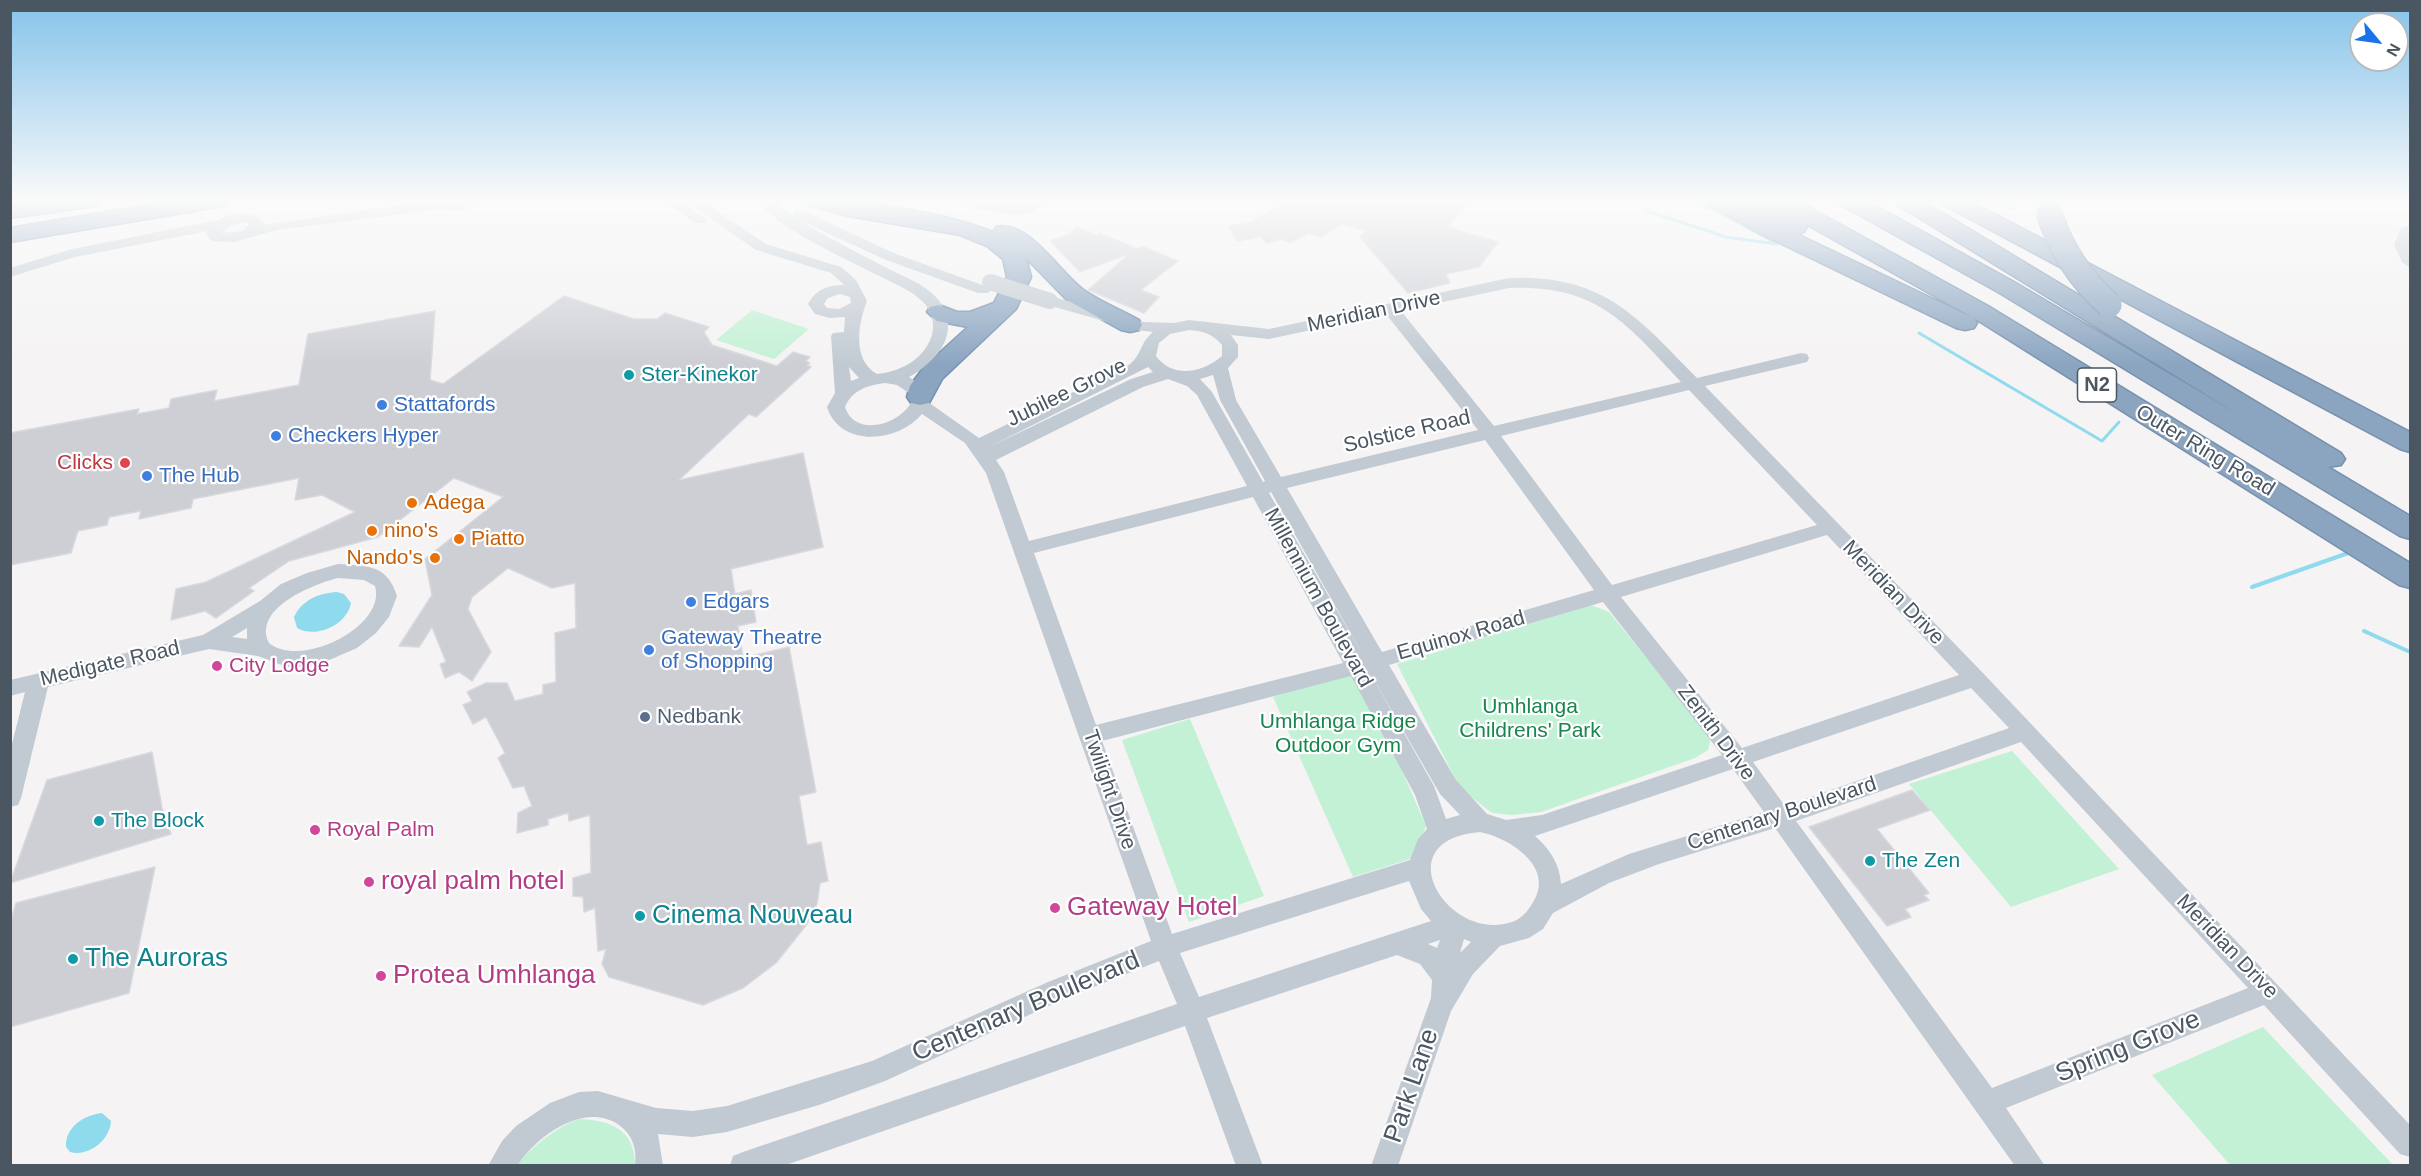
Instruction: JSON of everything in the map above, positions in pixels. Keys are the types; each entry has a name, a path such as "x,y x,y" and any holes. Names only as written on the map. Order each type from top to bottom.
{"highway":[{"path":"919,401 922,386 933,373 1007,304 1017,291 1020,277 1018,265 1012,255"},
{"path":"1036,255 1075,295 1130,325"},
{"path":"1822,255 2010,345"},
{"path":"1846,255 2299,508"},
{"name":"Outer Ring Road","path":"1878,255 1979,311 2410,577"},
{"name":"Outer Ring Road","path":"1948,255 2006,287 2410,529"},
{"path":"1997,255 2209,383 2410,509"},
{"path":"2055,255 2410,443"},
{"path":"2066,255 2074,269 2109,305 2144,336 2209,383"},
{"path":"939,312 952,318 968,319 992,314 1007,304"}],"street":[{"path":"10,273 66,255"},
{"path":"10,280 99,255"},
{"path":"757,255 826,278 830,285 828,292"},
{"path":"787,255 836,270 851,283 855,299 851,321 855,364 860,371 874,379"},
{"path":"850,255 920,291 939,312 942,326 934,350 914,369 892,378 874,379 857,384 843,393 836,411 841,420 851,427 863,430 881,430 907,419 954,426"},
{"path":"887,255 917,268 1130,325 1151,328 1179,326 1210,328"},
{"name":"Meridian Drive","path":"1210,328 1269,334 1509,283 1529,282 1564,286 1604,299 1623,313 1695,386 1975,678 2125,842 2270,991 2410,1144"},
{"path":"842,289 855,299 846,312 828,314 821,311 816,304 820,297 828,292 842,289"},
{"name":"Millennium Boulevard","path":"1046,304 1135,338 1146,345 1152,363 1193,382 1204,392 1267,487 1367,664 1448,787 1480,822"},
{"name":"Zenith Drive","path":"1390,308 1491,435 1608,594 1738,759 2032,1166"},
{"path":"828,314 837,327 843,393"},
{"path":"1148,352 1151,341 1159,333 1179,326"},
{"name":"Millennium Boulevard","path":"1210,328 1228,341 1225,362 1228,400 1267,487"},
{"name":"Meridian Drive","path":"1225,362 1269,334"},
{"name":"Jubilee Grove","path":"982,452 1135,369 1144,362 1148,352"},
{"name":"Solstice Road","path":"1023,549 1267,487 1695,386 1801,358"},
{"path":"1174,374 1203,375 1225,362"},
{"name":"Jubilee Grove","path":"982,452 1137,383 1174,374"},
{"path":"892,378 911,384 919,401 907,419"},
{"name":"Twilight Drive","path":"919,401 954,426 982,452 1005,496 1165,947 1192,1011 1250,1166"},
{"name":"Equinox Road","path":"1090,735 1367,664 1830,528"},
{"path":"353,571 376,577 386,590 387,599 380,618 357,639 326,654 294,660 279,658 262,649 257,641 258,622 273,601 303,581 321,575 353,571"},
{"name":"Medigate Road","path":"10,688 209,641 246,621 273,601"},
{"name":"Medigate Road","path":"209,641 262,649"},
{"name":"Millennium Boulevard","path":"1367,664 1426,793 1440,833"},
{"path":"1508,829 1542,825 1975,678"},
{"path":"10,798 39,680"},
{"name":"Centenary Boulevard","path":"1545,906 1578,885 1607,871 1778,817 2024,732"},
{"path":"1480,822 1508,829 1525,839 1539,854 1547,871 1550,889 1545,906 1534,921 1516,932 1494,935 1454,925 1438,913 1427,899 1421,883 1420,867 1430,842 1440,833 1458,824 1480,822"},
{"name":"Centenary Boulevard","path":"500,1165 533,1128 564,1111 596,1105 610,1106 629,1115 656,1121 693,1124 726,1119 819,1092 876,1072 1057,990 1165,947 1420,867"},
{"path":"757,1163 1192,1011 1454,925"},
{"name":"Park Lane","path":"1384,1166 1440,1006 1454,925"},
{"name":"Park Lane","path":"1440,1006 1464,966 1494,935"},
{"path":"1398,944 1429,956 1444,977"},
{"name":"Spring Grove","path":"1987,1103 2270,991"},
{"path":"629,1115 645,1134 649,1146 649,1166"}],"green space":[{"path":"752,310 809,329 774,359 716,340"},
{"name":"Umhlanga Childrens' Park","path":"1591,605 1609,612 1705,729 1710,741 1708,750 1695,758 1541,812 1512,815 1492,813 1460,788 1397,664"},
{"name":"Umhlanga Ridge Outdoor Gym","path":"1357,667 1426,826 1413,858 1353,877 1273,697"},
{"path":"1190,719 1264,896 1189,922 1122,740"},
{"path":"2012,751 2119,869 2011,907 1909,784"},
{"path":"2263,1027 2393,1165 2230,1165 2152,1075"},
{"path":"578,1119 600,1122 618,1129 631,1143 635,1165 515,1166 544,1139"}],"water":[{"path":"337,592 344,594 351,603 344,618 330,628 321,631 305,631 297,628 294,617 306,602 324,594"},
{"path":"102,1113 111,1121 103,1140 97,1146 84,1152 70,1152 66,1147 72,1128 82,1119"}],"building":[{"path":"1063,255 1127,255 1080,272"},
{"path":"1128,255 1163,255 1178,261 1141,290 1159,297 1144,313 1088,290"},
{"path":"1375,255 1488,255 1479,267 1446,274 1450,283 1408,293"},
{"name":"Gateway Theatre of Shopping","path":"564,296 634,319 657,319 665,313 709,327 704,332 712,345 777,366 793,352 810,357 806,361 811,367 756,417 749,414 679,480 803,453 823,547 731,569 735,594 751,590 756,622 738,626 743,658 789,647 816,792 799,796 807,845 821,842 828,881 820,883 817,904 807,924 776,963 743,988 703,1005 609,977 602,964 606,949 598,951 595,908 584,912 583,897 573,896 573,878 591,873 590,815 569,821 568,813 548,819 548,825 517,833 518,813 532,806 524,786 513,788 498,758 505,753 486,717 473,724 463,705 472,701 467,692 486,683 507,683 515,701 543,694 543,685 556,682 555,633 576,628 575,583 552,588 508,568 472,597 468,609 491,652 472,681 459,672 445,678 440,664 446,662 432,627 419,647 399,646 432,595 425,559 503,497 454,478 378,537 289,561 249,588 254,591 216,618 205,611 171,620 176,589 206,582 355,512 322,495 295,500 299,478 193,499 191,508 139,519 141,511 109,517 107,525 78,531 71,553 10,565 10,433 139,409 137,414 169,408 171,399 217,390 214,401 299,385 308,334 435,311 430,380 443,384"},
{"name":"The Block","path":"152,752 162,808 171,834 10,883 47,780"},
{"name":"The Zen","path":"1912,790 1930,810 1877,829 1929,893 1924,895 1929,900 1905,909 1911,917 1887,926 1809,827"},
{"name":"The Auroras","path":"155,867 129,993 10,1027 10,924 16,903"}],"waterway":[{"path":"1919,333 2102,441 2119,422"},
{"path":"2252,587 2351,552"},
{"path":"2364,631 2410,652"}],"place":[{"name":"Ster-Kinekor","path":"629,375"},
{"name":"Stattafords","path":"382,405"},
{"name":"Checkers Hyper","path":"276,436"},
{"name":"Clicks","path":"125,463"},
{"name":"The Hub","path":"147,476"},
{"name":"Adega","path":"412,503"},
{"name":"nino's","path":"372,531"},
{"name":"Piatto","path":"459,539"},
{"name":"Nando's","path":"435,558"},
{"name":"Edgars","path":"691,602"},
{"name":"Gateway Theatre of Shopping","path":"649,650"},
{"name":"City Lodge","path":"217,666"},
{"name":"Nedbank","path":"645,717"},
{"name":"The Block","path":"99,821"},
{"name":"Royal Palm","path":"315,830"},
{"name":"The Zen","path":"1870,861"},
{"name":"royal palm hotel","path":"369,882"},
{"name":"Gateway Hotel","path":"1055,908"},
{"name":"Cinema Nouveau","path":"640,916"},
{"name":"The Auroras","path":"73,959"},
{"name":"Protea Umhlanga","path":"381,976"}]}
